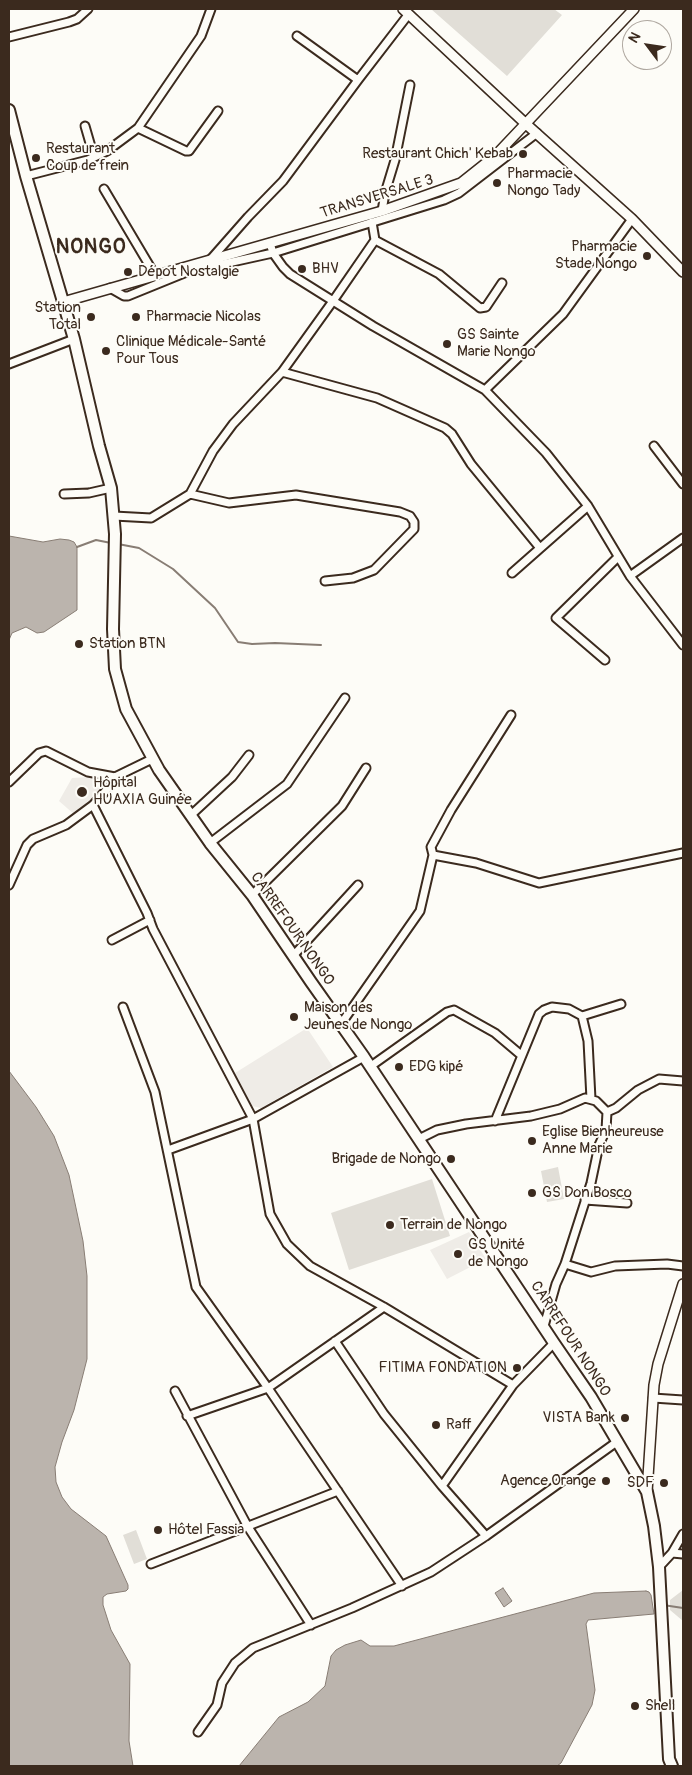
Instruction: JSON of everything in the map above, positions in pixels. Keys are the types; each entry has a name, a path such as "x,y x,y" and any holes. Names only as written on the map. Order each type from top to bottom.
{"main road":[{"name":"TRANSVERSALE 3","path":"63,302 211,258 382,211 461,183 495,156 634,9"},
{"path":"405,12 632,219 683,272"},
{"name":"CARREFOUR NONGO","path":"10,117 74,339 99,446 111,488 115,534 113,629 115,669 126,709 152,759 190,815 252,895 371,1066 591,1397 647,1492 654,1526 659,1568 669,1758 672,1766"},
{"path":"647,1492 658,1364 683,1284"}],"street":[{"path":"9,37 69,22 77,19 88,9"},
{"path":"26,176 94,157 107,151 138,128 201,36 211,9"},
{"path":"211,258 283,181 358,80 405,12"},
{"path":"296,36 358,80"},
{"path":"382,211 385,193 395,160 410,85"},
{"path":"138,128 186,152 189,151 218,111"},
{"path":"85,126 94,157"},
{"path":"109,288 124,296 128,296 187,272 273,253 444,200 459,193 537,133"},
{"path":"104,189 155,275"},
{"path":"485,390 563,314 632,219"},
{"path":"114,516 151,518 190,494 213,451 233,424 282,372 375,240 372,222"},
{"path":"375,240 439,274 480,308 486,307 502,283"},
{"path":"270,243 273,253 290,274 373,326 485,390 546,454 595,515 630,576 683,645"},
{"path":"9,364 74,339"},
{"path":"282,372 377,398 446,428 452,434 471,464 540,548"},
{"path":"654,446 683,484"},
{"path":"64,494 89,493 111,488"},
{"path":"190,494 229,503 296,495 400,512 410,516 414,522 414,529 374,570 353,578 325,581"},
{"path":"512,573 588,506"},
{"path":"630,576 683,538"},
{"path":"605,660 556,618 618,557"},
{"path":"210,843 287,784 345,698"},
{"path":"341,1024 420,911 432,855 431,847 451,810 511,715"},
{"path":"9,782 39,753 46,752 88,772 115,777"},
{"path":"190,815 232,777 249,755"},
{"path":"9,885 27,846 33,839 66,825 93,805 110,786 115,777 152,759"},
{"path":"252,895 342,806 366,768"},
{"path":"93,805 185,991 253,1119 270,1214 287,1244 310,1266 384,1307 513,1385"},
{"path":"432,855 476,863 539,884 683,853"},
{"path":"293,956 358,885"},
{"path":"112,940 150,920"},
{"path":"582,1016 621,1004"},
{"path":"495,1120 539,1014 552,1007 575,1011 582,1016 588,1041 591,1099"},
{"path":"123,1008 155,1092 196,1286 268,1388 402,1586"},
{"path":"371,1066 451,1010 458,1011 495,1033 521,1055"},
{"path":"168,1150 253,1119 364,1057"},
{"path":"607,1112 616,1108 638,1090 659,1079 683,1081"},
{"path":"419,1139 438,1130 466,1124 541,1114 560,1109 580,1100 591,1099 607,1112 606,1130 599,1145 585,1200 565,1264 556,1284 544,1326"},
{"path":"585,1200 627,1203"},
{"path":"565,1264 591,1272 615,1266 667,1264 683,1266"},
{"path":"187,1416 268,1388 384,1307"},
{"path":"335,1341 384,1414 442,1486 486,1536"},
{"path":"442,1486 513,1385 554,1343"},
{"path":"174,1390 248,1527 311,1625"},
{"path":"654,1398 683,1400"},
{"path":"198,1732 217,1705 222,1682 235,1663 253,1648 311,1625 431,1572 486,1536 618,1441"},
{"path":"150,1564 338,1491"},
{"path":"659,1568 672,1554 683,1534"},
{"path":"672,1554 683,1554"}],"shaded area":[{"path":"431,9 554,9 562,15 507,76"},
{"path":"9,536 43,542 60,539 74,542 77,547 77,610 44,632 37,633 26,627 12,633 9,640"},
{"name":"Hôpital HUAXIA Guinée","path":"90,777 105,779 107,784 87,808 75,815 59,801 72,778"},
{"path":"307,1028 333,1067 261,1108 252,1106 235,1073"},
{"path":"9,1071 36,1107 54,1136 69,1175 83,1241 87,1276 87,1359 74,1410 55,1467 56,1482 62,1497 71,1509 106,1536 128,1585 126,1591 107,1594 103,1597 103,1605 111,1630 130,1664 129,1741 133,1766 9,1766"},
{"path":"558,1167 564,1199 547,1202 541,1171"},
{"name":"Terrain de Nongo","path":"432,1179 450,1236 349,1270 331,1213"},
{"name":"GS Unité de Nongo","path":"469,1232 486,1259 447,1279 430,1250"},
{"path":"136,1530 147,1559 134,1564 123,1535"},
{"path":"503,1588 512,1601 504,1607 495,1593"},
{"path":"683,1590 683,1621 670,1610 670,1600"},
{"path":"646,1591 651,1595 654,1614 588,1620 586,1624 595,1690 592,1705 561,1763 557,1766 239,1766 279,1717 308,1702 325,1686 331,1656 336,1650 345,1645 361,1640 370,1646 394,1646 594,1593"}],"waterway":[{"path":"77,547 96,540 111,543"},
{"path":"118,544 139,548 173,569 215,608 238,642 321,645"},
{"path":"663,1605 683,1608"}],"place":[{"name":"Restaurant Chich' Kebab","path":"523,154"},
{"name":"Restaurant Coup de frein","path":"36,158"},
{"name":"Pharmacie Nongo Tady","path":"497,183"},
{"name":"Pharmacie Stade Nongo","path":"647,256"},
{"name":"BHV","path":"302,269"},
{"name":"Dépot Nostalgie","path":"128,272"},
{"name":"Station Total","path":"91,317"},
{"name":"Pharmacie Nicolas","path":"136,317"},
{"name":"GS Sainte Marie Nongo","path":"447,344"},
{"name":"Clinique Médicale-Santé Pour Tous","path":"106,351"},
{"name":"Station BTN","path":"79,644"},
{"name":"Hôpital HUAXIA Guinée","path":"82,792"},
{"name":"Maison des Jeunes de Nongo","path":"294,1017"},
{"name":"EDG kipé","path":"399,1067"},
{"name":"Eglise Bienheureuse Anne Marie","path":"532,1141"},
{"name":"Brigade de Nongo","path":"451,1159"},
{"name":"GS Don Bosco","path":"532,1193"},
{"name":"Terrain de Nongo","path":"390,1225"},
{"name":"GS Unité de Nongo","path":"458,1254"},
{"name":"FITIMA FONDATION","path":"517,1368"},
{"name":"VISTA Bank","path":"625,1418"},
{"name":"Raff","path":"436,1425"},
{"name":"Agence Orange","path":"606,1481"},
{"name":"SDF","path":"664,1483"},
{"name":"Hôtel Fassia","path":"158,1530"},
{"name":"Shell","path":"635,1706"}],"district":[{"name":"NONGO","path":"91,248"}]}
